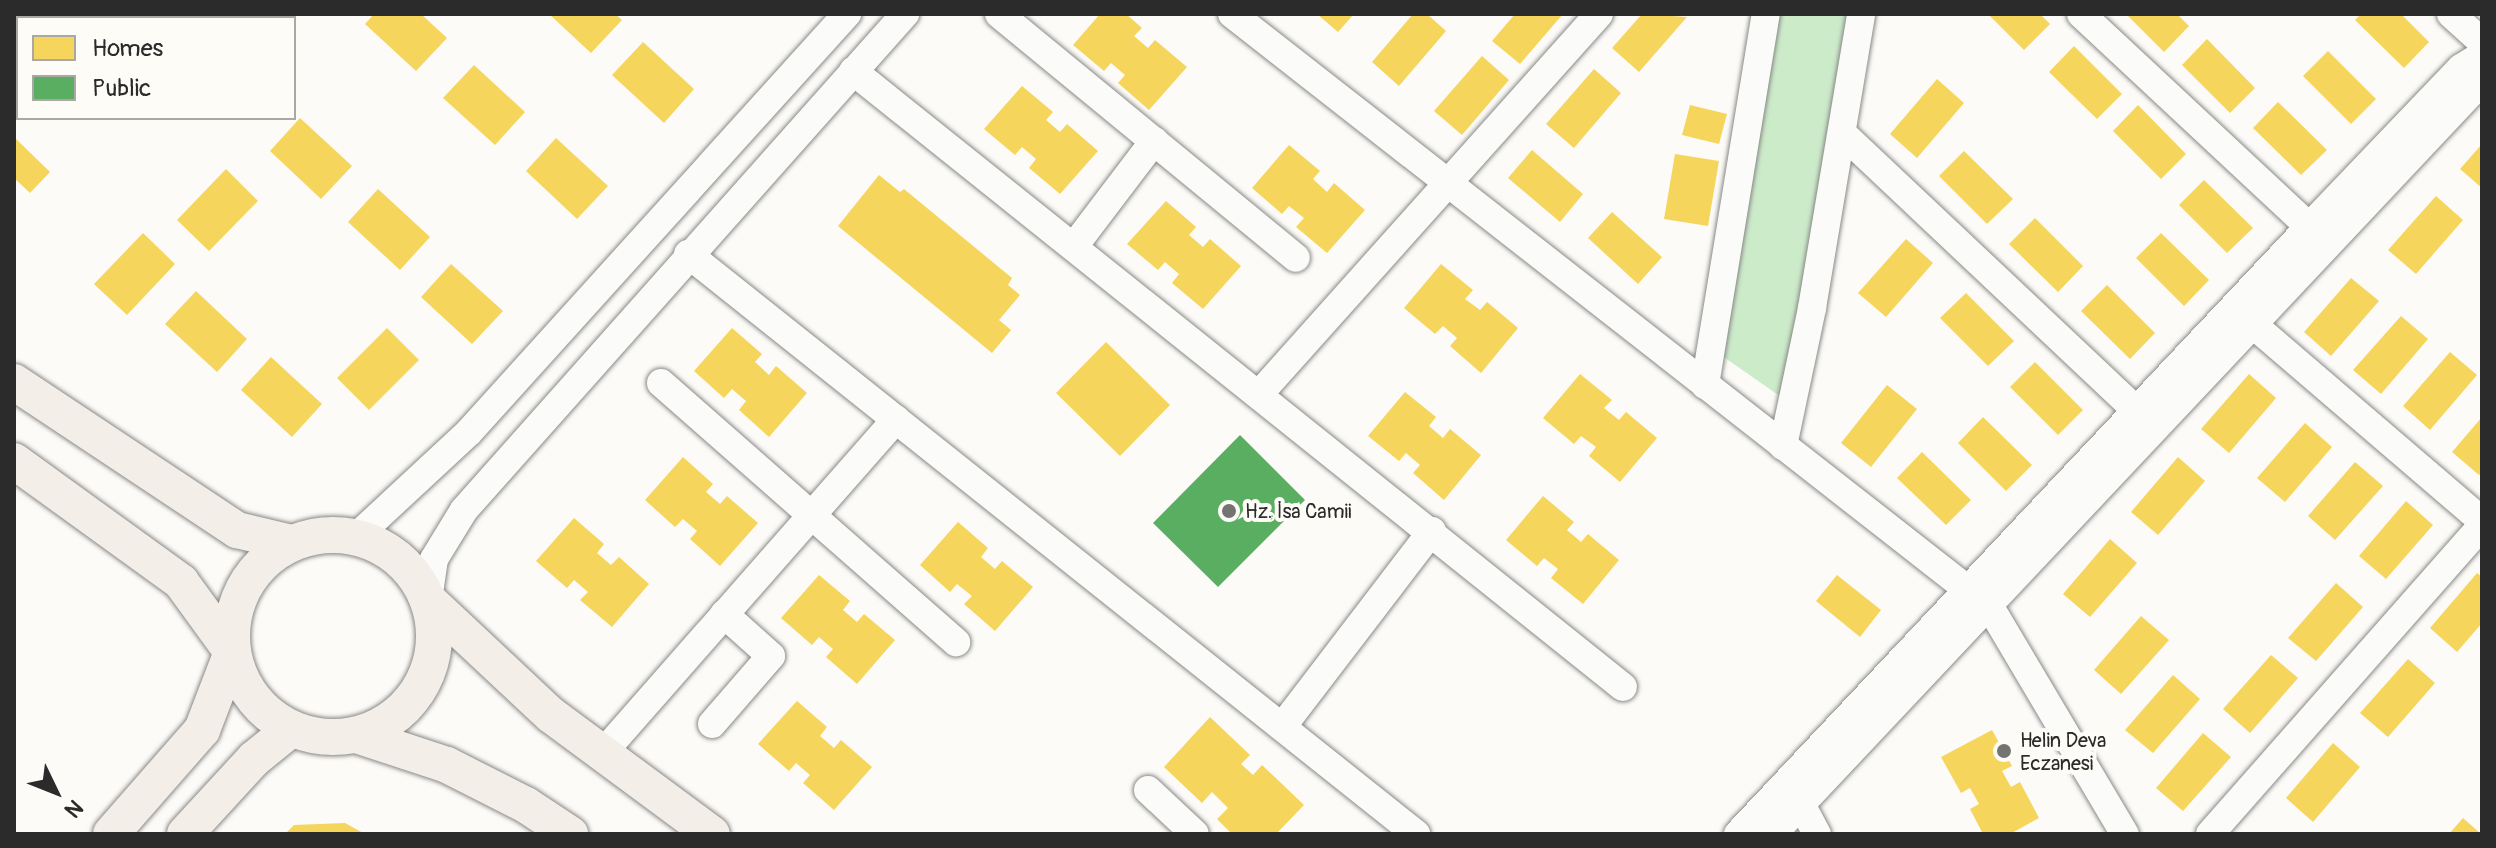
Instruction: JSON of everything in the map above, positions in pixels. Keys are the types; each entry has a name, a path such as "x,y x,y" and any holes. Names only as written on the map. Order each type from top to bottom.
{"main road":[{"path":"14,382 237,530 291,543"},
{"path":"14,461 181,582 232,652 243,684 256,701 291,729 323,737 356,735 387,722 413,698 429,668 435,634 428,600 412,572 387,550 356,537 323,535 291,543 264,562 244,588 232,619 232,652 202,730 111,834"},
{"path":"428,600 601,755 712,834"},
{"path":"185,834 254,759 291,729"},
{"path":"356,735 447,765 526,805 570,834"}],"street":[{"path":"356,537 469,432 847,14"},
{"path":"428,600 434,559 448,532 688,254 905,14"},
{"path":"999,14 1296,258"},
{"path":"1261,392 1599,14"},
{"path":"1705,385 1766,14"},
{"path":"1783,446 1843,134 1861,14"},
{"path":"2081,14 2319,236"},
{"path":"2451,14 2482,42"},
{"path":"1248,19 1705,385 1980,598 2125,834"},
{"path":"2146,420 2255,326 2319,236 2461,68 2482,55"},
{"path":"853,71 1261,392 1623,687"},
{"path":"1773,834 1980,598 2146,420 2232,306 2319,236 2482,81"},
{"path":"1843,134 2146,420"},
{"path":"1075,245 1154,141"},
{"path":"688,254 1282,727 1401,829"},
{"path":"2210,834 2482,523 2232,306"},
{"path":"661,383 956,642"},
{"path":"601,755 896,419"},
{"path":"1282,727 1432,531"},
{"path":"1738,834 1980,598"},
{"path":"712,724 771,656 724,614"},
{"path":"1148,790 1195,834"},
{"path":"1801,804 1817,834"}],"green space":[{"path":"1775,14 1851,14 1784,399 1718,353"}],"building: Homes":[{"path":"374,14 421,14 447,38 416,71 365,24"},
{"path":"549,14 615,14 622,20 591,53"},
{"path":"1100,14 1126,14 1142,28 1134,36 1148,48 1155,40 1187,67 1149,110 1118,83 1125,75 1111,63 1104,71 1073,45"},
{"path":"1317,14 1354,14 1338,32"},
{"path":"1413,14 1427,14 1446,31 1399,86 1372,62"},
{"path":"1515,14 1563,14 1520,64 1492,41"},
{"path":"1642,14 1687,17 1639,72 1612,48"},
{"path":"1988,14 2040,14 2050,24 2024,50"},
{"path":"2126,14 2177,14 2189,26 2164,52"},
{"path":"2361,14 2401,14 2429,42 2404,68 2355,20"},
{"path":"2207,39 2255,88 2230,113 2182,65"},
{"path":"643,42 694,89 664,123 612,75"},
{"path":"2074,46 2122,94 2097,119 2049,72"},
{"path":"2328,51 2376,99 2351,124 2303,76"},
{"path":"1482,56 1509,80 1462,135 1434,111"},
{"path":"474,65 525,112 495,145 443,98"},
{"path":"1594,69 1621,93 1574,148 1546,124"},
{"path":"1937,79 1964,103 1917,158 1890,134"},
{"path":"1022,86 1053,112 1046,120 1060,132 1067,124 1098,151 1060,194 1029,168 1036,159 1022,147 1015,155 984,129"},
{"path":"2278,102 2327,150 2301,175 2253,128"},
{"path":"1690,105 1727,114 1719,144 1682,135"},
{"path":"2138,105 2186,154 2161,179 2113,131"},
{"path":"300,118 352,166 321,199 270,151"},
{"path":"14,137 50,172 30,193 14,178"},
{"path":"556,138 608,186 577,219 526,171"},
{"path":"2482,144 2482,188 2460,169"},
{"path":"1289,145 1320,171 1313,179 1327,192 1334,183 1365,210 1327,253 1296,227 1304,218 1289,206 1282,214 1252,188"},
{"path":"1532,150 1583,194 1560,222 1508,178"},
{"path":"1964,151 2013,199 1987,224 1939,176"},
{"path":"1675,154 1719,161 1708,226 1664,219"},
{"path":"226,169 258,201 209,251 177,220"},
{"path":"879,175 900,192 904,189 1012,278 1008,285 1020,295 999,320 1011,330 992,353 838,226"},
{"path":"2204,180 2253,228 2227,253 2179,205"},
{"path":"378,189 430,237 400,270 348,222"},
{"path":"2436,196 2463,220 2416,274 2388,250"},
{"path":"1166,201 1196,227 1189,235 1203,247 1210,239 1241,266 1203,309 1172,283 1179,274 1165,262 1158,270 1127,244"},
{"path":"1612,212 1662,257 1638,284 1588,238"},
{"path":"2035,218 2083,266 2058,292 2009,244"},
{"path":"143,233 175,264 127,315 94,284"},
{"path":"2161,233 2209,280 2184,306 2136,258"},
{"path":"1906,239 1933,263 1886,317 1858,293"},
{"path":"451,264 503,311 472,344 421,297"},
{"path":"1441,264 1473,290 1465,299 1480,310 1487,302 1518,328 1481,373 1450,346 1457,338 1443,326 1435,334 1404,308"},
{"path":"2351,278 2379,301 2331,356 2304,332"},
{"path":"2107,285 2155,333 2130,359 2081,311"},
{"path":"196,291 247,339 217,372 165,324"},
{"path":"1966,293 2014,341 1988,366 1940,318"},
{"path":"2401,316 2428,339 2381,394 2353,370"},
{"path":"387,328 419,360 369,410 337,378"},
{"path":"732,328 762,354 755,362 769,375 776,366 807,393 769,437 739,410 746,401 732,389 724,398 694,371"},
{"path":"1106,342 1170,405 1120,456 1056,393"},
{"path":"2450,352 2477,375 2430,430 2403,406"},
{"path":"271,357 322,404 292,437 241,390"},
{"path":"2035,362 2083,410 2058,435 2010,387"},
{"path":"1580,374 1612,400 1604,408 1619,420 1626,412 1657,438 1620,482 1589,456 1596,447 1581,436 1574,444 1543,418"},
{"path":"2249,374 2276,398 2229,453 2201,429"},
{"path":"1887,385 1917,409 1871,467 1841,443"},
{"path":"1405,392 1436,417 1429,426 1443,438 1450,429 1481,455 1444,500 1413,473 1420,465 1406,453 1399,461 1368,436"},
{"path":"1983,417 2032,465 2006,491 1958,443"},
{"path":"2482,417 2482,472 2479,475 2452,452"},
{"path":"2305,423 2332,447 2285,502 2257,478"},
{"path":"1922,452 1971,500 1946,525 1897,478"},
{"path":"683,457 713,484 706,492 720,504 727,496 758,523 720,566 690,539 697,531 683,519 675,527 645,500"},
{"path":"2178,457 2205,481 2158,535 2131,512"},
{"path":"2355,462 2383,486 2335,540 2308,516"},
{"path":"1543,496 1574,522 1567,530 1581,542 1588,534 1619,560 1583,604 1551,578 1558,569 1544,558 1537,566 1506,540"},
{"path":"2406,501 2433,525 2386,579 2359,556"},
{"path":"574,518 604,544 597,553 611,565 619,557 649,584 612,627 580,600 588,592 574,580 567,588 536,561"},
{"path":"958,522 988,548 981,557 995,569 1002,561 1033,587 995,631 964,604 972,596 957,584 950,592 920,565"},
{"path":"2110,539 2137,563 2090,617 2063,594"},
{"path":"2477,573 2482,577 2482,623 2457,652 2430,628"},
{"path":"819,575 850,601 843,610 857,622 864,614 895,640 857,684 826,657 833,649 819,637 812,645 781,618"},
{"path":"1837,575 1881,610 1860,637 1816,601"},
{"path":"2336,583 2363,607 2316,661 2288,638"},
{"path":"2141,616 2169,640 2121,694 2094,670"},
{"path":"2271,655 2298,678 2250,733 2223,709"},
{"path":"2408,659 2435,683 2388,737 2360,713"},
{"path":"2173,675 2200,699 2153,753 2125,730"},
{"path":"797,701 827,727 820,736 834,748 841,740 872,767 834,810 803,783 810,775 796,763 789,771 758,744"},
{"path":"1210,717 1250,755 1241,764 1253,775 1262,765 1304,805 1276,834 1232,834 1217,819 1228,808 1212,792 1202,803 1164,767"},
{"path":"1992,730 2012,766 2002,771 2011,787 2020,782 2039,818 2010,834 1983,834 1970,809 1979,804 1970,788 1961,793 1941,757"},
{"path":"2203,733 2231,757 2183,811 2156,788"},
{"path":"2333,743 2360,767 2313,822 2286,798"},
{"path":"2463,818 2481,834 2449,834"},
{"path":"345,823 365,834 285,834 294,825"}],"building: Public":[{"name":"Hz. İsa Camii","path":"1240,435 1305,500 1218,587 1153,523"}],"place":[{"name":"Hz. İsa Camii","path":"1229,511"},
{"name":"Helin Deva Eczanesi","path":"2004,751"}]}
